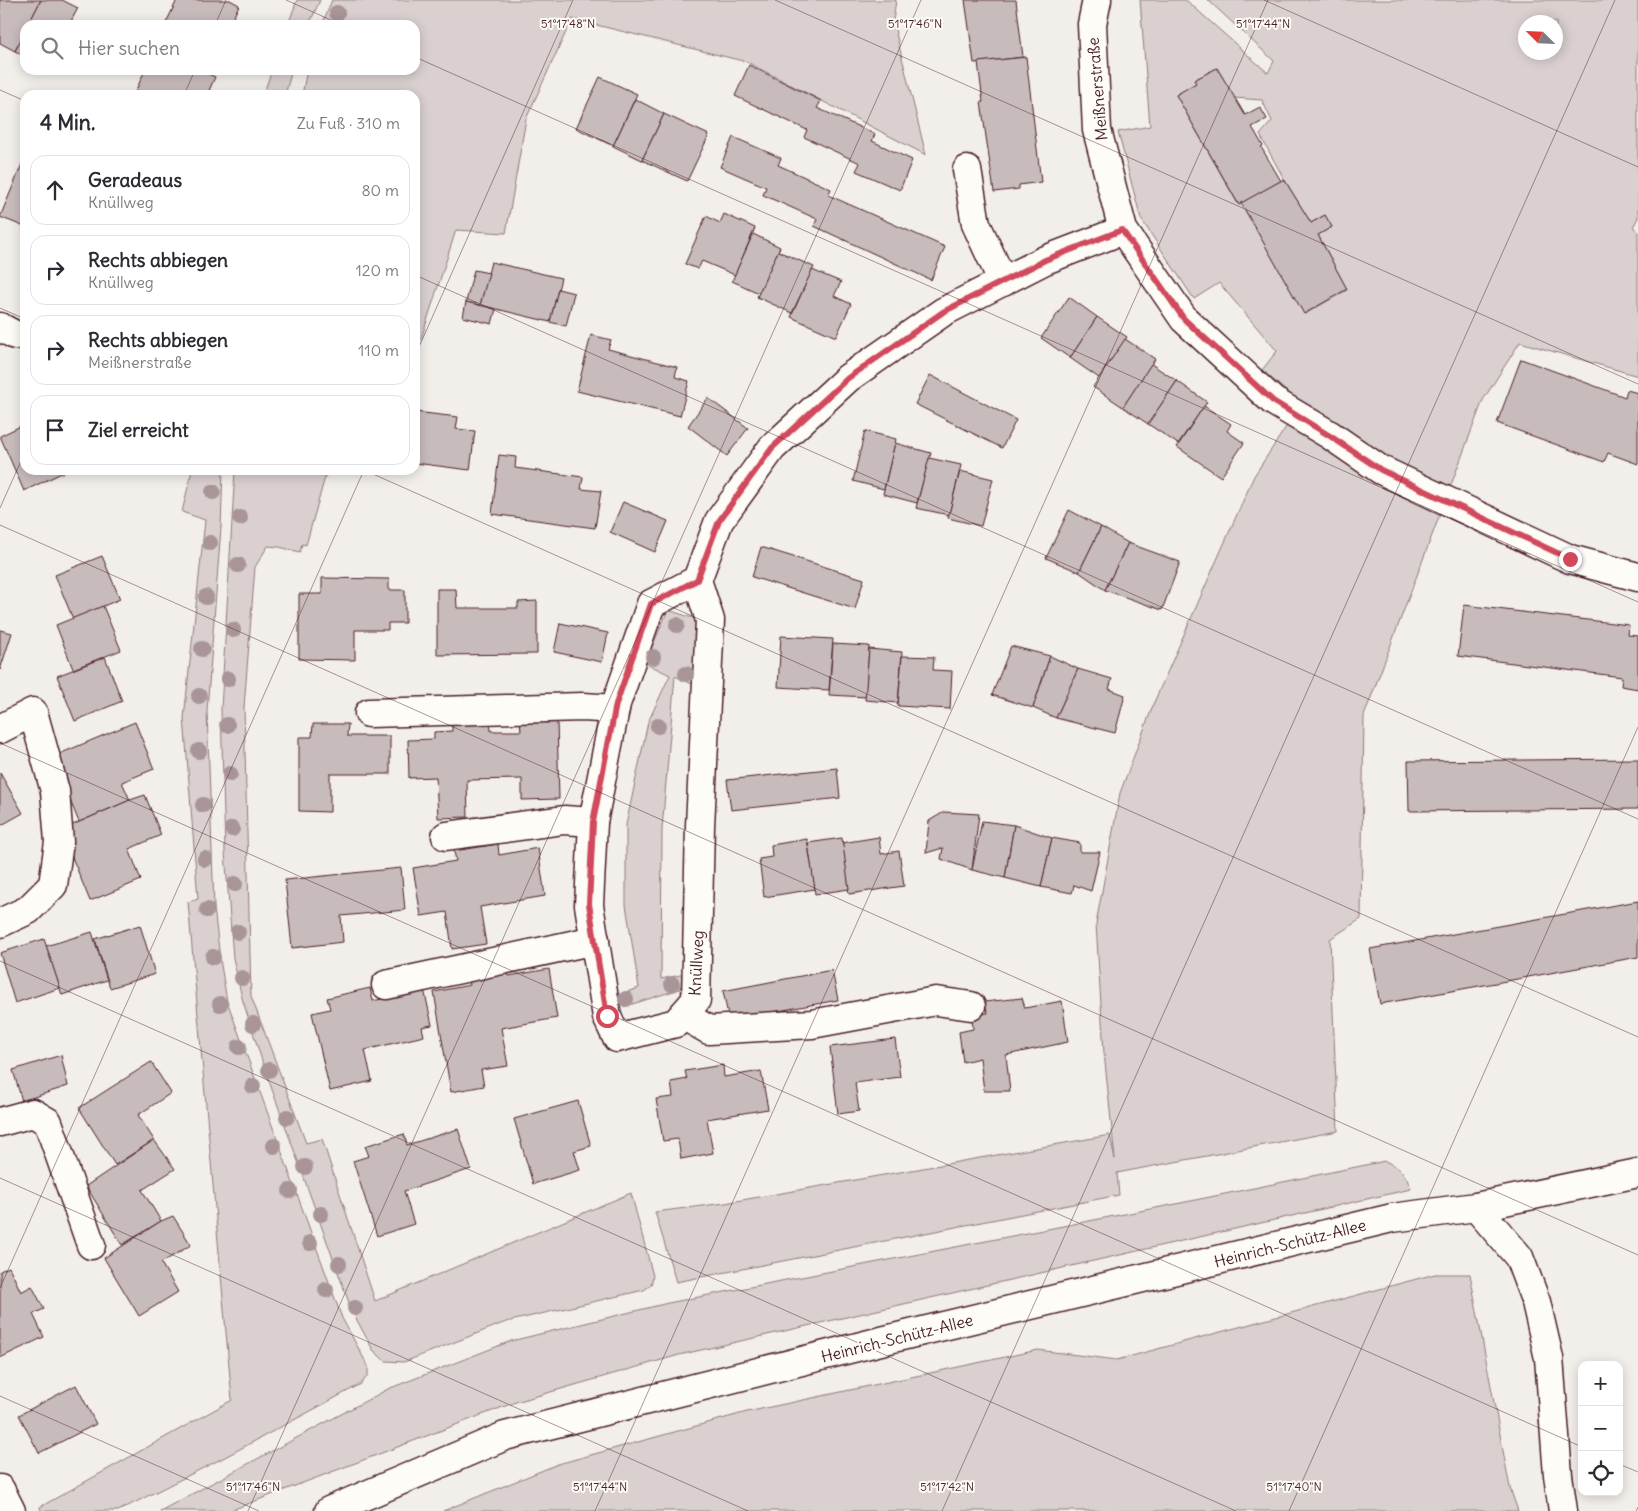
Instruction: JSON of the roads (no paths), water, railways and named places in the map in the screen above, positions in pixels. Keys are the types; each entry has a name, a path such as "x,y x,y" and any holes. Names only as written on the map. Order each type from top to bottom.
{"street":[{"name":"Meißnerstraße","path":"1096,0 1092,24 1097,130 1122,230 1184,319 1273,401 1381,470 1570,559 1638,577"},
{"path":"967,170 976,224 1003,282"},
{"path":"697,580 719,521 772,448 848,378 943,312 1045,260 1122,230"},
{"name":"Knüllweg","path":"697,580 710,620 700,826 696,1000 676,1023 617,1038 607,1016 589,904 593,822 615,709 651,604 697,580"},
{"path":"369,714 583,707 615,709"},
{"path":"0,729 33,712 55,791 58,842 53,884 28,910 0,923"},
{"path":"446,836 564,820 593,822"},
{"path":"386,985 595,940"},
{"path":"683,1016 709,1030 812,1024 936,1001 971,1006"},
{"path":"0,1122 33,1113 48,1122 91,1245"},
{"name":"Heinrich-Schütz-Allee","path":"330,1511 505,1436 886,1340 1392,1218 1476,1207 1638,1173"},
{"path":"1476,1207 1518,1257 1536,1302 1549,1358 1558,1474 1563,1511"},
{"path":"0,1489 11,1511"}]}
